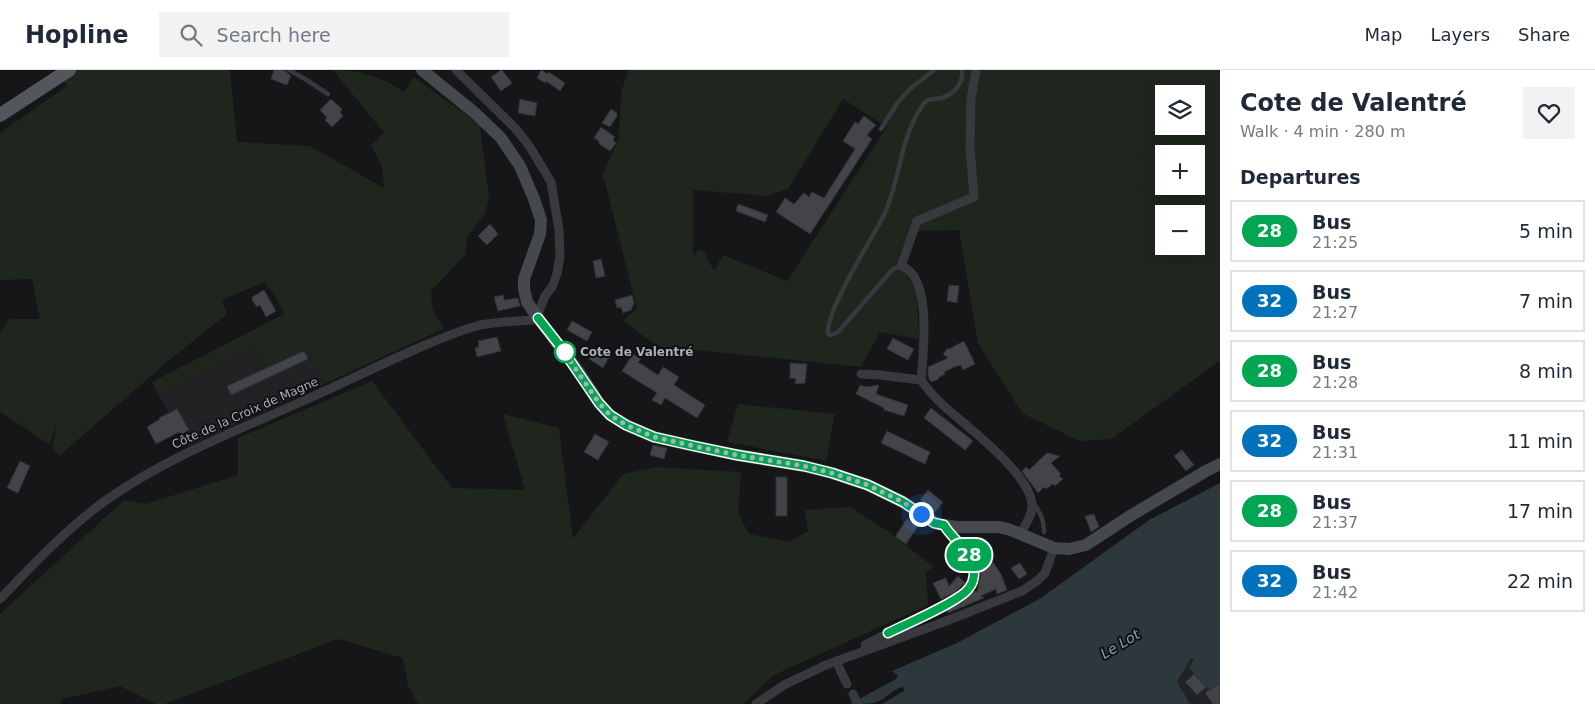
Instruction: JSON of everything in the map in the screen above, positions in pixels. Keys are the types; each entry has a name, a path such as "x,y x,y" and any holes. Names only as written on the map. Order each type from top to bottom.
{"main road":[{"path":"0,105 59,72"},
{"path":"0,115 59,72"}],"street":[{"path":"422,70 475,112 501,138 520,166 541,220 540,234 524,279 527,302 599,403 610,415 626,425 654,437 832,473 868,485 903,502 934,523 956,527 998,527 1021,533 1054,548 1069,549 1086,545 1130,516 1220,464"},
{"path":"456,70 516,129 530,147 551,182 559,230 560,256 557,274 552,287 545,296 537,317"},
{"path":"976,70 971,99 970,147 974,197 917,221 900,266 912,272 920,292 925,332 921,380 945,407 969,426 998,454 1015,472 1029,492 1032,509 1021,533"},
{"path":"527,302 545,296"},
{"name":"Côte de la Croix de Magne","path":"0,599 54,544 86,515 132,483 179,457 315,396 385,362 452,334 496,322 533,320 537,317"},
{"path":"861,374 921,380"},
{"path":"756,704 784,686 957,598 970,587 974,578 972,561 968,552 944,525"},
{"path":"836,661 1022,591 1037,582 1045,573 1054,548"},
{"path":"836,661 847,684"},
{"path":"853,694 858,704"}],"lane":[{"path":"289,70 328,94"},
{"path":"881,129 898,102 910,89 934,70"},
{"path":"900,266 893,269 838,332 828,334 827,328 834,308 884,215 895,187 909,129 924,103 928,100 942,98 957,88 963,79 962,70"},
{"path":"1032,503 1041,513 1044,522 1044,532"}],"shaded area":[{"path":"57,70 230,70 237,142 310,146 384,188 382,166 371,145 384,133 333,70 370,75 388,82 404,92 414,77 480,125 489,198 485,214 467,237 466,254 431,291 434,311 445,328 324,384 306,350 267,368 252,346 158,394 152,382 284,314 274,294 264,282 222,300 227,314 167,362 59,456 52,448 58,417 50,445 0,412 0,333 9,319 40,319 32,279 0,280 0,133 67,86"},
{"path":"629,70 1220,70 1220,361 1111,439 1079,441 1022,413 978,343 959,230 909,231 896,264 907,274 917,294 919,339 880,332 861,367 657,346 623,321 637,308 603,175 619,137 621,92","holes":["843,99 887,127 787,281 723,255 714,271 703,250 699,249 693,256 693,190 766,196 788,189"]},
{"path":"252,346 267,368 306,350 324,384 189,446 158,394"},
{"path":"372,381 452,488 525,490 503,414 559,428 573,539 623,474 658,467 741,472 738,513 749,534 789,542 808,531 805,510 850,507 889,532 934,567 926,572 928,605 774,675 743,704 418,704 408,686 403,658 338,639 164,704 156,704 120,686 63,699 59,704 0,704 0,614 124,500 146,504 238,475 238,438"},
{"path":"738,404 835,414 826,461 727,442"},
{"path":"1191,657 1220,688 1220,704 1190,704 1177,682"}],"water":[{"name":"Le Lot","path":"1220,483 1220,688 1218,685 1209,690 1189,668 1194,659 1191,658 1177,682 1190,704 882,704 904,691 902,687 874,703 850,704 896,679 898,676 892,671 957,643 1041,598 1149,520"}],"building":[{"path":"274,70 284,70 291,76 287,85 271,79"},
{"path":"501,70 512,83 501,91 491,77"},
{"path":"541,70 548,74 549,72 565,83 560,91 546,81 545,83 537,78"},
{"path":"331,99 342,109 340,112 343,116 332,127 325,120 327,118 320,110"},
{"path":"520,99 537,103 535,116 518,113"},
{"path":"611,109 617,113 617,116 610,127 602,123"},
{"path":"864,116 876,125 867,135 872,139 810,234 776,212 785,198 794,204 804,193 809,197 812,192 824,198 855,149 843,141 855,122 858,124"},
{"path":"601,127 615,137 613,140 616,143 610,151 599,144 599,141 594,138"},
{"path":"738,204 768,215 765,222 736,211"},
{"path":"490,224 498,234 487,245 478,236"},
{"path":"601,259 605,276 596,278 593,261"},
{"path":"949,285 959,286 957,303 947,301"},
{"path":"264,290 276,311 266,317 260,305 257,307 252,300 252,297"},
{"path":"503,295 504,300 518,298 520,306 498,311 494,297"},
{"path":"632,295 634,303 631,310 623,313 621,307 617,308 615,300"},
{"path":"572,321 592,332 587,341 567,330"},
{"path":"497,337 501,351 477,357 475,348 479,347 478,341"},
{"path":"893,338 914,349 908,360 887,349"},
{"path":"964,341 975,364 963,370 961,365 954,367 944,372 945,374 939,379 931,382 928,376 928,367 948,358 943,354 948,348"},
{"path":"596,349 609,357 603,368 589,359"},
{"path":"304,351 308,359 231,395 227,386"},
{"path":"633,354 641,359 638,362 658,375 663,367 679,377 674,385 705,405 697,418 665,398 661,405 652,400 657,393 622,371"},
{"path":"790,363 807,364 805,383 795,384 796,379 790,378"},
{"path":"860,385 866,387 879,385 876,394 908,405 904,416 884,410 884,408 856,394"},
{"path":"931,408 973,441 965,450 924,418"},
{"path":"177,409 189,430 181,435 179,432 156,444 147,427 159,418"},
{"path":"887,431 930,452 925,464 881,443"},
{"path":"595,434 609,442 598,460 584,452"},
{"path":"653,445 667,448 664,459 650,455"},
{"path":"1182,450 1194,465 1186,471 1174,456"},
{"path":"1047,453 1060,456 1051,463 1063,479 1055,486 1053,484 1046,489 1044,487 1038,493 1022,471 1026,467 1029,470"},
{"path":"20,461 30,466 18,493 7,488"},
{"path":"776,477 787,477 787,516 776,516"},
{"path":"928,490 943,502 935,512 920,500"},
{"path":"1094,514 1099,527 1091,532 1085,516"},
{"path":"907,519 918,526 906,544 896,535"},
{"path":"976,538 1001,574 1007,590 997,594 996,589 981,596 984,598 948,613 947,610 961,603 975,591 977,592 982,567 974,549 968,543"},
{"path":"1020,563 1027,574 1019,579 1011,568"},
{"path":"958,576 965,583 954,593 941,599 933,583 946,578 949,586"},
{"path":"1194,674 1206,687 1197,695 1185,682"},
{"path":"1220,683 1220,704 1213,704 1205,693"}],"bus line":[{"name":"28","path":"538,318 579,372 599,403 610,415 626,425 654,437 832,473 868,485 903,502 934,523 944,525 968,552 972,561 974,578 970,587 957,598 888,633"}],"place":[{"name":"Cote de Valentré","path":"565,352"}],"route":[{"path":"565,352 560,346 599,403 610,415 626,425 654,437 832,473 868,485 903,502 921,514"}]}
